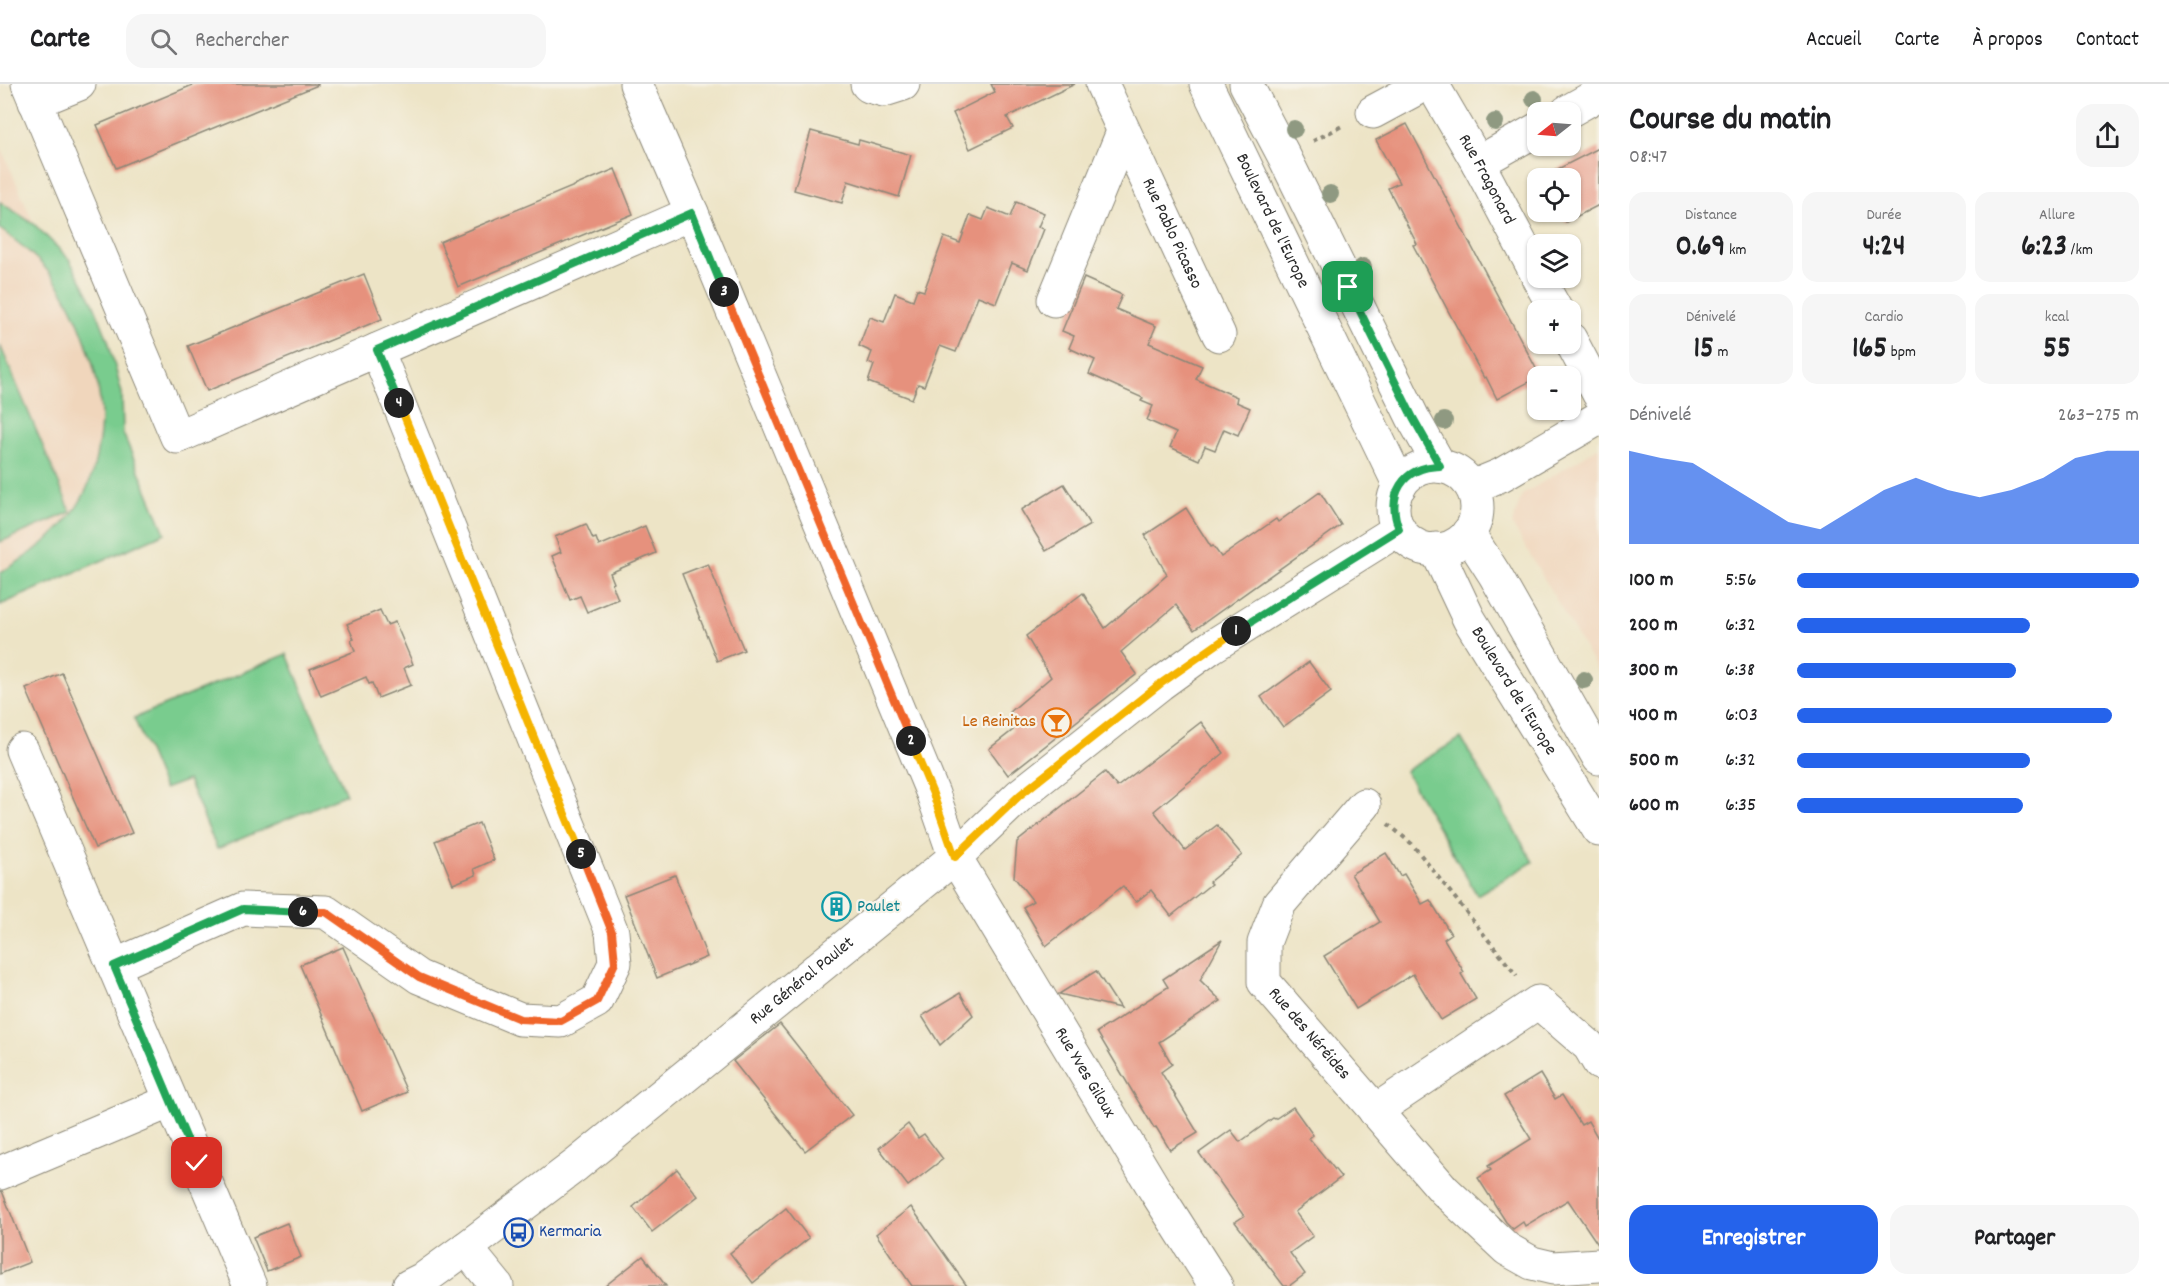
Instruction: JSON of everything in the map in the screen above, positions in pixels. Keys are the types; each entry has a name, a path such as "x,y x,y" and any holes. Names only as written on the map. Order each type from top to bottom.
{"street":[{"path":"79,84 31,93 177,437 692,213"},
{"name":"Rue Yves Giloux","path":"636,84 692,213 933,794 955,857 1155,1190 1216,1286"},
{"path":"867,84 884,90 903,84"},
{"name":"Rue Pablo Picasso","path":"1102,84 1122,132 1218,335"},
{"name":"Boulevard de l'Europe","path":"1206,84 1400,486"},
{"path":"1246,84 1413,418 1440,466"},
{"path":"1373,112 1425,84"},
{"name":"Rue Fragonard","path":"1432,84 1478,163 1527,256"},
{"path":"1581,104 1599,94"},
{"path":"1054,300 1122,132"},
{"path":"1478,163 1527,135"},
{"path":"114,966 243,909 326,912 419,977 520,1019 561,1021 597,1001 615,963 612,932 377,350"},
{"path":"1578,354 1599,394"},
{"path":"1472,487 1501,475 1599,418"},
{"path":"1440,466 1464,477 1472,487 1477,511 1474,523 1459,542 1448,548 1436,549 1415,544 1406,538 1399,529 1394,515 1394,500 1405,478 1421,468 1440,466"},
{"name":"Rue Général Paulet","path":"409,1286 425,1278 576,1165 955,857 1020,795 1160,684 1211,646 1399,529"},
{"path":"1468,533 1495,575 1599,758"},
{"name":"Boulevard de l'Europe","path":"1436,549 1469,619 1599,830"},
{"path":"22,750 250,1286"},
{"name":"Rue des Néréides","path":"1364,805 1279,904 1264,944 1264,982 1444,1191 1507,1249 1532,1263 1553,1268 1599,1265"},
{"path":"1376,1111 1538,1002 1589,1046 1599,1063"},
{"path":"0,1173 171,1101"},
{"path":"466,1248 497,1286"}],"path":[{"path":"1309,143 1373,112"},
{"path":"1364,805 1412,844 1538,1002"}],"shaded area":[{"path":"0,145 34,224 69,259 93,302 108,340 122,393 123,433 165,533 0,605"},
{"path":"1599,447 1599,673 1512,524 1522,495"}],"green space":[{"path":"0,202 34,224 69,259 93,302 108,340 122,393 123,433 165,533 0,605 0,573 26,557 50,537 80,502 95,462 101,416 97,380 92,361 70,305 46,268 0,229"},
{"path":"0,345 71,512 0,542"},
{"path":"287,654 346,794 217,849 188,780 164,789 134,718"},
{"path":"1461,738 1533,862 1477,895 1405,771"}],"building":[{"path":"195,84 318,85 116,168 97,125"},
{"path":"991,84 1075,84 1007,117 1013,128 970,149 953,113 995,92"},
{"path":"1407,124 1535,366 1527,366 1527,383 1497,399 1413,245 1417,244 1388,188 1399,183 1376,140"},
{"path":"811,131 858,144 859,140 911,155 899,197 848,181 842,203 794,190"},
{"path":"1599,148 1599,205 1581,214 1581,168 1560,168"},
{"path":"615,169 633,214 458,287 440,242"},
{"path":"1016,202 1044,213 1038,227 1044,229 1028,270 1012,263 996,303 978,296 956,352 940,346 924,386 918,384 912,399 868,382 874,365 868,363 872,352 859,346 870,317 884,322 895,293 913,300 917,289 924,291 944,237 960,243 970,215 983,220 988,208 1010,217"},
{"path":"364,274 382,319 207,391 188,346"},
{"path":"1084,278 1122,295 1116,309 1156,326 1149,343 1202,366 1196,379 1237,397 1236,402 1250,408 1238,435 1224,429 1215,450 1205,446 1199,460 1170,447 1176,433 1147,420 1153,406 1141,401 1143,398 1089,374 1095,360 1069,348 1074,336 1062,331"},
{"path":"1064,484 1090,525 1046,551 1021,510"},
{"path":"1320,492 1341,525 1194,630 1176,605 1121,652 1137,674 1008,775 989,749 1013,730 1006,721 1013,716 1010,712 1051,677 1026,636 1083,593 1105,628 1167,575 1145,535 1186,508 1211,547 1213,546 1221,557 1276,519 1278,522"},
{"path":"586,524 599,546 645,526 656,553 610,573 618,599 587,612 580,596 570,600 552,556 561,552 555,537"},
{"path":"708,564 744,650 717,661 682,574"},
{"path":"380,610 387,625 395,622 413,664 404,668 411,685 378,698 372,683 369,684 366,677 321,696 310,669 355,651 351,640 354,639 347,624"},
{"path":"1309,662 1331,692 1283,727 1261,697"},
{"path":"62,673 132,833 95,848 26,689"},
{"path":"1201,722 1224,753 1154,811 1185,850 1217,825 1242,855 1171,916 1151,890 1136,902 1123,886 1046,946 1023,907 1033,901 1014,877 1017,842 1105,772 1117,787"},
{"path":"479,823 494,860 474,869 476,875 453,884 435,841"},
{"path":"1386,853 1400,876 1404,874 1422,904 1430,900 1451,934 1444,939 1464,972 1461,974 1476,999 1441,1020 1413,974 1356,1009 1324,956 1380,922 1351,874"},
{"path":"675,875 707,957 657,978 624,895"},
{"path":"1222,940 1200,980 1221,1001 1159,1042 1172,1064 1161,1072 1198,1133 1170,1150 1156,1127 1154,1128 1097,1032 1168,987 1163,979"},
{"path":"343,947 407,1092 362,1111 300,965"},
{"path":"1096,971 1120,1008 1059,994"},
{"path":"960,993 973,1015 940,1045 922,1016"},
{"path":"780,1024 852,1115 805,1151 733,1061"},
{"path":"1540,1074 1555,1099 1562,1095 1581,1125 1588,1121 1599,1140 1599,1246 1568,1200 1525,1226 1523,1222 1513,1229 1506,1222 1478,1178 1491,1170 1488,1166 1531,1139 1504,1096"},
{"path":"1293,1107 1313,1135 1309,1138 1341,1177 1295,1212 1313,1236 1290,1253 1305,1274 1289,1286 1284,1286 1235,1222 1244,1216 1199,1153 1231,1130 1240,1142 1273,1118 1275,1119"},
{"path":"908,1124 918,1138 924,1134 943,1159 908,1186 879,1148"},
{"path":"677,1169 698,1196 652,1232 633,1207"},
{"path":"0,1191 2,1191 30,1262 0,1274"},
{"path":"911,1207 967,1286 912,1286 876,1234"},
{"path":"786,1208 809,1238 753,1283 730,1253"},
{"path":"287,1223 301,1257 267,1271 253,1237"},
{"path":"643,1256 666,1286 605,1286"}],"place":[{"name":"Le Reinitas","path":"1057,722"},
{"name":"Paulet","path":"836,907"},
{"name":"Kermaria","path":"518,1232"}],"route":[{"path":"197,1163 114,966 243,909 326,912 419,977 520,1019 561,1021 597,1001 615,963 612,932 377,350 692,213 933,794 955,857 1020,795 1211,646 1399,529 1394,515 1394,500 1405,478 1421,468 1440,466 1413,418 1348,287"}]}
